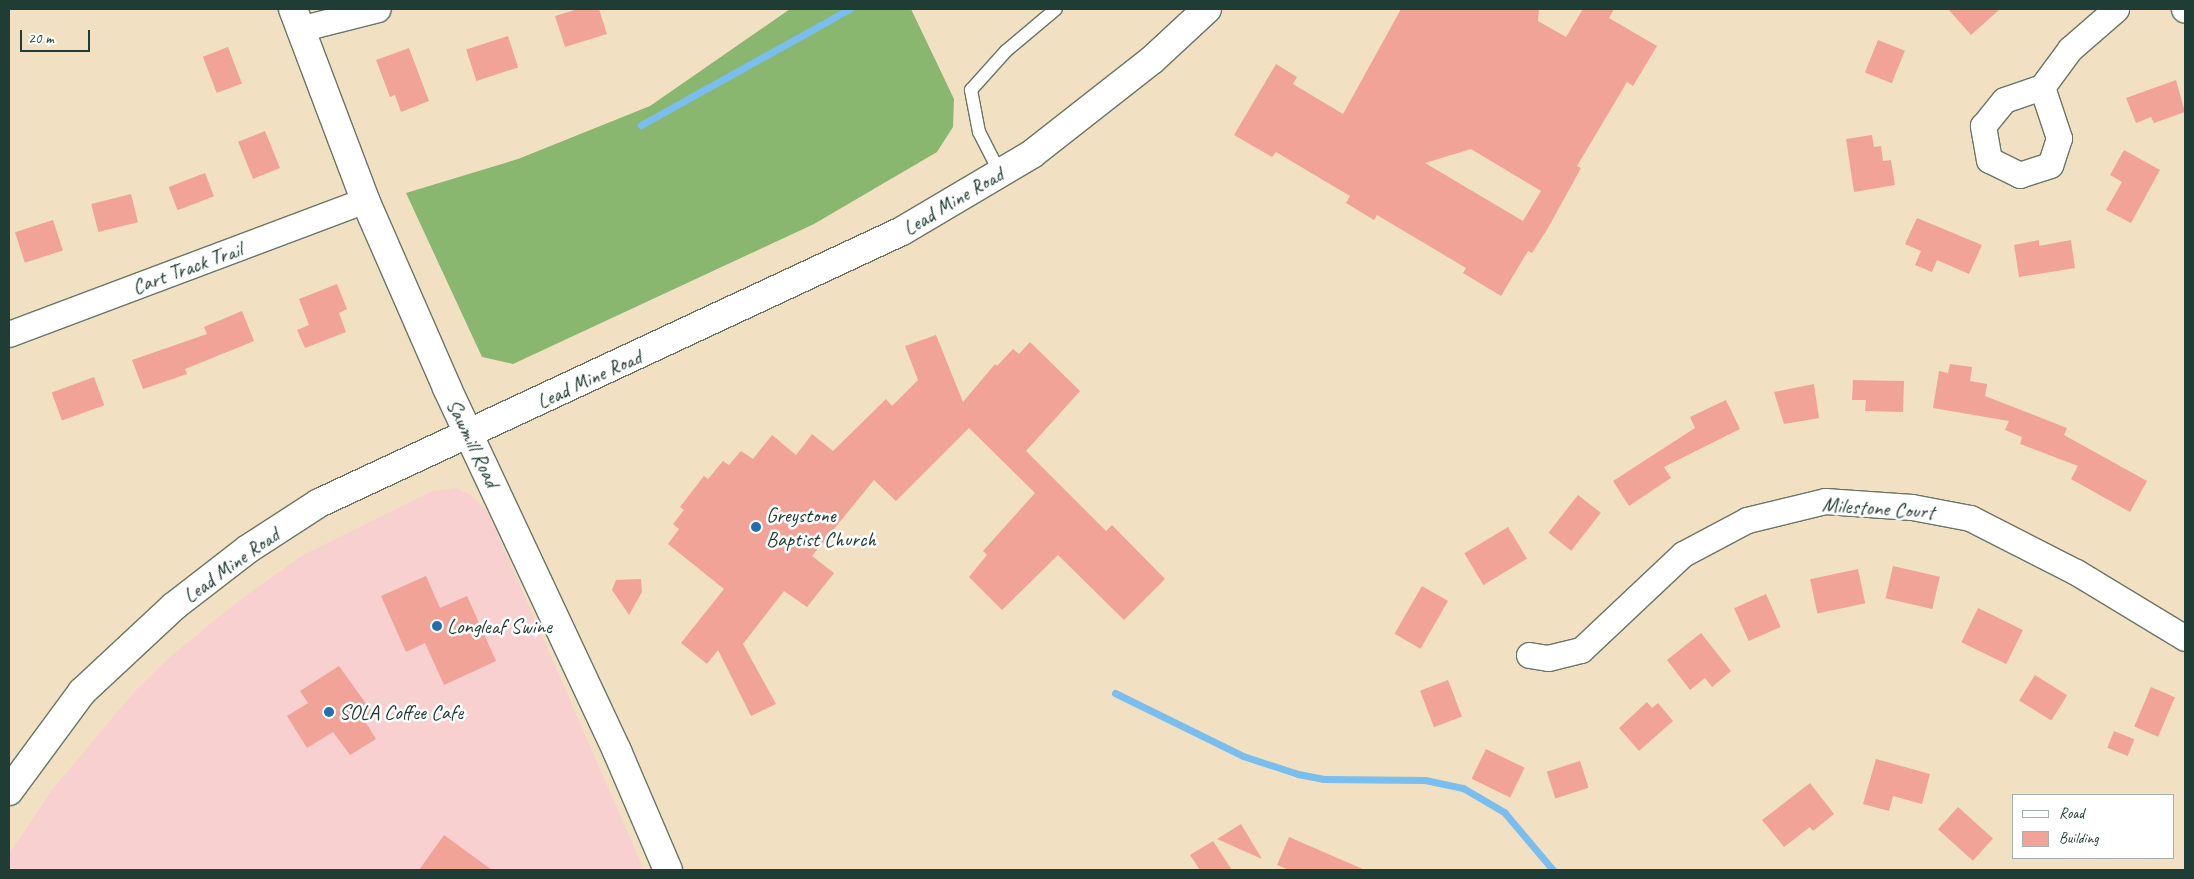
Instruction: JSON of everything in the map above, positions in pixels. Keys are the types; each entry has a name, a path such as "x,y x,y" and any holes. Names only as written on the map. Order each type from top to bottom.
{"main road":[{"name":"Lead Mine Road","path":"9,791 82,692 173,607 225,566 319,503 468,432 540,402 902,231 1032,154 1152,60 1207,9"},
{"name":"Sawmill Road","path":"296,19 365,200 468,432 617,751 668,870"}],"street":[{"path":"296,19 378,9"},
{"path":"2042,86 2070,49 2116,9"},
{"name":"Cart Track Trail","path":"9,334 365,200"},
{"name":"Milestone Court","path":"1529,654 1548,658 1581,650 1683,554 1747,520 1825,501 1912,507 1970,518 2076,572 2185,638"}],"lane":[{"path":"1000,173 979,132 971,90 1006,51 1056,9"}],"shaded area":[{"path":"456,488 472,496 488,512 644,870 9,870 9,854 52,790 135,691 171,656 241,599 305,554 432,491"}],"green space":[{"path":"790,9 911,9 954,99 953,127 937,152 814,224 513,364 482,357 406,193 518,159 650,106"}],"building":[{"path":"578,9 599,9 607,34 565,47 555,16"},
{"path":"1401,9 1539,9 1538,21 1566,37 1583,9 1614,9 1609,18 1657,46 1633,86 1627,82 1577,166 1581,168 1548,228 1532,253 1528,251 1501,296 1463,273 1466,268 1377,215 1374,220 1346,203 1350,196 1276,152 1272,157 1234,135 1276,64 1297,77 1293,84 1343,114","holes":["1471,149 1541,191 1523,221 1425,163"]},
{"path":"1948,9 2000,9 1971,35"},
{"path":"508,36 518,67 476,81 466,50"},
{"path":"1878,40 1905,51 1892,83 1865,72"},
{"path":"228,47 242,83 217,93 203,57"},
{"path":"409,48 429,101 401,112 395,95 390,97 376,60"},
{"path":"2176,80 2185,112 2154,123 2151,117 2136,123 2126,98"},
{"path":"265,131 280,168 253,179 238,142"},
{"path":"1872,135 1874,147 1881,146 1883,161 1891,160 1895,185 1854,192 1846,139"},
{"path":"2124,150 2160,170 2131,223 2106,210 2122,182 2110,175"},
{"path":"205,173 214,196 178,210 169,187"},
{"path":"131,194 138,222 98,232 91,204"},
{"path":"1917,218 1982,245 1969,274 1937,260 1932,272 1915,265 1921,251 1905,244"},
{"path":"53,220 63,250 25,263 15,232"},
{"path":"2039,240 2039,246 2071,240 2075,268 2019,277 2014,245"},
{"path":"337,284 347,309 339,313 346,332 305,348 297,330 309,325 299,299"},
{"path":"242,311 254,341 185,369 187,374 143,389 132,360 207,334 204,327"},
{"name":"Greystone Baptist Church","path":"936,335 963,402 995,364 997,366 1013,349 1019,354 1030,342 1080,391 1026,451 1106,531 1112,525 1165,579 1124,620 1058,555 1002,610 969,577 987,555 983,551 1035,493 969,428 896,501 874,480 812,556 834,573 807,607 784,591 743,644 776,704 751,716 718,650 707,664 681,643 724,589 668,544 679,529 673,524 684,510 680,507 704,476 708,479 723,461 729,465 741,451 753,459 772,435 796,455 812,434 833,451 886,399 892,406 918,380 905,346"},
{"path":"1950,364 1972,367 1970,381 1987,384 1985,396 2067,428 2064,435 2147,481 2130,512 2071,479 2078,466 2020,444 2022,437 2005,430 2009,421 1933,408 1939,371 1948,373"},
{"path":"94,377 104,405 62,421 52,392"},
{"path":"1853,380 1904,381 1903,412 1865,411 1866,400 1852,400"},
{"path":"1814,384 1819,418 1784,424 1774,392"},
{"path":"1726,400 1740,429 1664,467 1671,478 1629,506 1613,481 1695,428 1690,417"},
{"path":"1578,495 1601,513 1571,551 1548,533"},
{"path":"1508,527 1527,559 1483,585 1464,553"},
{"path":"1893,566 1940,577 1932,609 1886,598"},
{"path":"1858,569 1865,603 1817,613 1810,579"},
{"name":"Longleaf Swine","path":"426,576 440,608 467,596 496,661 444,685 425,643 406,652 381,596"},
{"path":"641,579 642,592 629,615 612,590 616,580"},
{"path":"1422,586 1448,601 1420,649 1394,634"},
{"path":"1766,594 1781,627 1749,641 1734,608"},
{"path":"1978,608 2023,630 2006,664 1961,642"},
{"path":"1701,633 1731,671 1712,687 1705,678 1690,690 1667,660"},
{"path":"339,666 372,712 363,718 376,739 350,755 333,732 307,748 287,716 308,703 300,691"},
{"path":"2035,675 2067,695 2051,721 2019,700"},
{"path":"1448,680 1462,716 1434,727 1420,691"},
{"path":"2151,687 2175,697 2158,737 2134,727"},
{"path":"1647,702 1652,708 1658,703 1673,721 1639,751 1619,728"},
{"path":"2114,731 2134,739 2128,756 2107,748"},
{"path":"1486,749 1525,768 1510,798 1472,779"},
{"path":"1876,759 1930,774 1922,804 1893,796 1889,811 1863,804"},
{"path":"1580,761 1589,788 1555,798 1547,772"},
{"path":"1810,783 1834,814 1813,831 1810,827 1784,847 1762,820"},
{"path":"1958,807 1993,838 1973,861 1938,829"},
{"path":"1241,824 1262,859 1217,839"},
{"path":"444,835 492,870 419,870"},
{"path":"1289,837 1365,870 1289,870 1277,865"},
{"path":"1213,841 1232,870 1200,870 1190,855"}],"waterway":[{"path":"641,125 849,9"},
{"path":"1115,693 1243,756 1298,774 1323,779 1425,780 1463,788 1504,812 1553,870"}],"place":[{"name":"Greystone Baptist Church","path":"756,527"},
{"name":"Longleaf Swine","path":"437,626"},
{"name":"SOLA Coffee Cafe","path":"329,712"}]}
